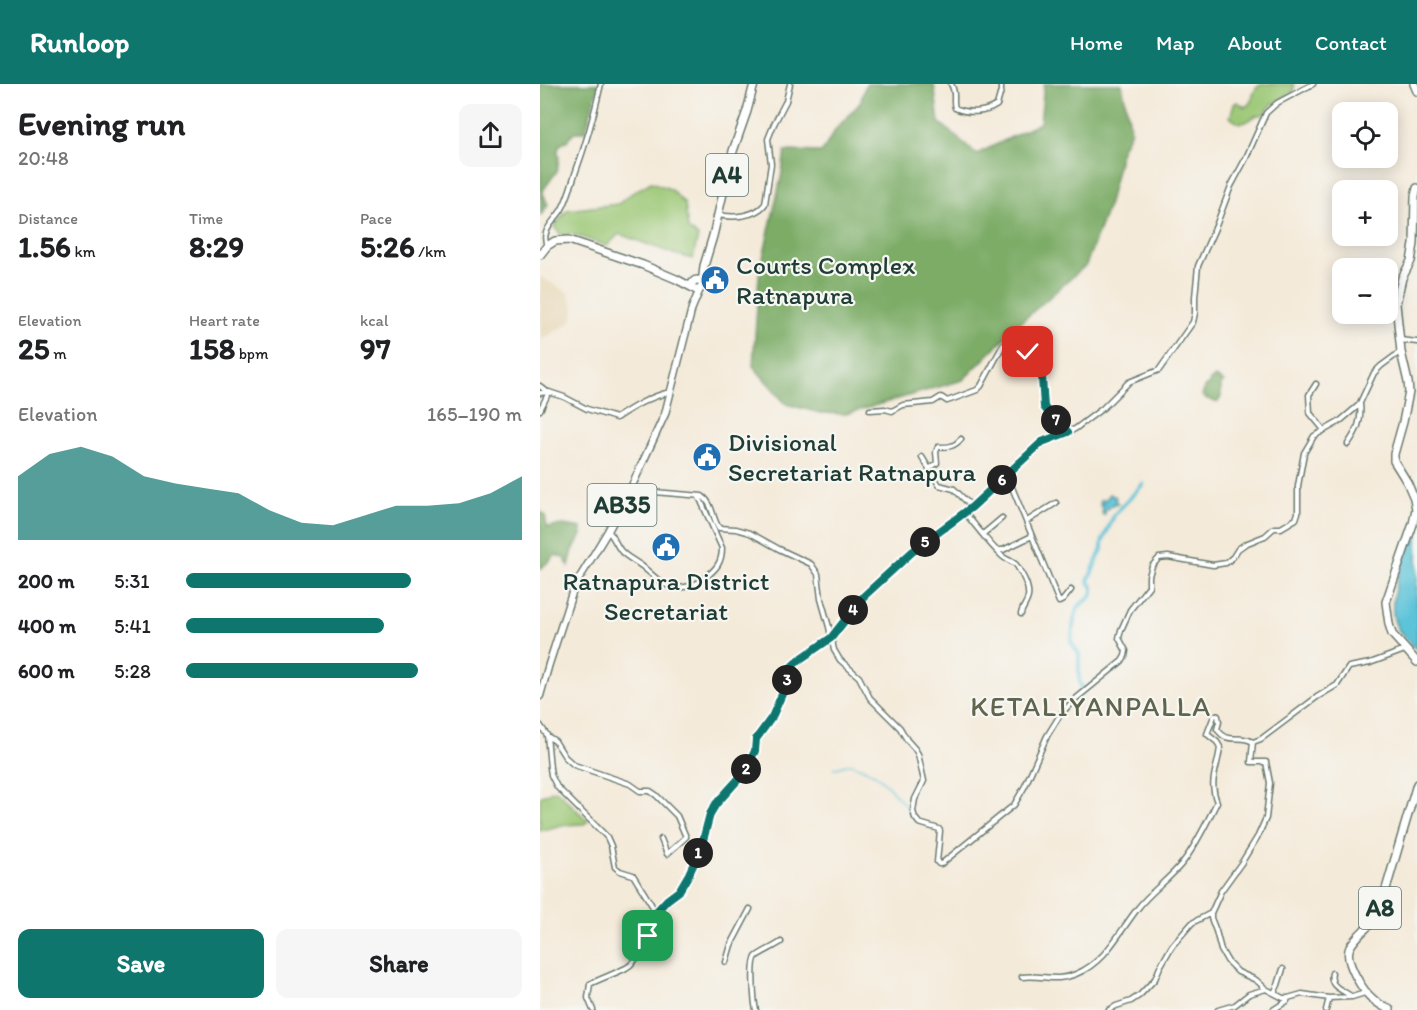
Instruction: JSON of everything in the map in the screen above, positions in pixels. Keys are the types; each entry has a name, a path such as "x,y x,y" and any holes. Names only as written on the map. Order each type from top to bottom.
{"highway":[{"name":"A4","path":"696,286 704,266 733,151 754,84"},
{"path":"1414,84 1417,90"},
{"path":"1416,194 1411,261 1402,278 1396,304 1401,352 1409,392 1394,454 1394,461 1411,490 1416,509 1386,602 1392,634 1417,662"},
{"path":"540,255 547,244 569,240 696,286"},
{"name":"A8","path":"1390,1010 1374,1001 1366,992 1356,976 1348,953 1350,947 1374,921 1382,906 1417,784"}],"main road":[{"name":"AB35","path":"540,696 574,587 630,490 665,414 696,286"}],"street":[{"path":"547,244 545,233 564,203 588,137 601,84"},
{"path":"718,215 730,217 745,215 762,209 765,204 771,164 768,139 786,102 790,84"},
{"path":"951,84 955,92 955,108 964,112 991,109 997,105 1001,84"},
{"path":"593,1010 588,998 590,984 626,968 637,959 656,912 679,891 689,874 701,848 710,814 744,773 755,751 756,739 772,717 787,683 789,669 831,638 864,596 912,552 972,507 1042,442 1075,429 1103,408 1129,382 1159,370 1193,322 1198,266 1231,186 1266,113 1277,103 1313,84"},
{"path":"540,241 547,244"},
{"path":"870,410 892,411 903,405 933,402 941,397 947,401 977,390 1003,345 1011,341 1016,343 1022,338 1026,340 1026,348 1042,377 1044,407 1068,432"},
{"path":"1400,340 1417,342"},
{"path":"1348,444 1356,433 1360,421 1360,403 1374,373 1401,352"},
{"path":"1316,384 1309,395 1310,413 1324,430"},
{"path":"540,386 548,392 564,397 587,409 616,418 642,401 670,392"},
{"path":"540,393 548,392"},
{"path":"540,410 548,392"},
{"path":"630,490 702,496 707,499 719,528 750,533 812,564 818,574 821,599 834,650 840,660 859,677 870,699 900,728 918,754 924,781 915,799 913,811 919,822 939,829 937,862 941,864 1014,806 1023,792 1047,736 1060,715 1073,701 1122,661 1126,651 1119,638 1121,630 1130,610 1149,586 1152,566 1159,558 1168,557 1213,565 1226,563 1245,544 1296,519 1298,486 1304,453 1314,436 1339,422 1360,403"},
{"path":"929,469 938,461 936,452 938,447 952,447 961,439"},
{"path":"922,458 939,485 954,489 972,507"},
{"path":"1007,475 1059,602 1071,591"},
{"path":"608,531 621,551 662,583 677,588 700,582 713,572 721,561 722,548 697,496"},
{"path":"1026,521 1056,503"},
{"path":"965,513 996,550 1005,559 1016,564 1028,590 1028,598 1021,614"},
{"path":"983,534 1002,518"},
{"path":"996,550 1003,550 1032,536"},
{"path":"1252,742 1261,739 1317,697 1337,685 1349,667 1370,663 1406,649"},
{"path":"1022,977 1062,979 1078,974 1095,962 1109,950 1137,909 1183,862 1207,824 1217,802 1212,783 1220,747 1207,734 1214,716 1218,716 1218,729 1225,737 1246,738 1252,742"},
{"path":"540,725 574,765 656,795 676,816 686,837 667,854 661,839"},
{"path":"547,735 551,775 558,787 608,837 615,867 633,875 656,912"},
{"path":"1252,742 1251,762 1266,762 1268,769 1270,783 1266,818 1242,862 1221,891 1211,913 1221,950 1238,972 1256,980 1266,989 1283,998 1302,994 1329,998 1352,997 1366,992"},
{"path":"726,962 731,945 750,909"},
{"path":"1109,1010 1140,995 1155,979 1172,946 1192,923 1211,913"},
{"path":"756,1010 754,963 756,957 781,942"},
{"path":"1274,993 1283,969"},
{"path":"1332,973 1333,984 1352,997"},
{"path":"1218,1010 1235,1005 1249,994 1266,989"},
{"path":"1273,1010 1288,998"},
{"path":"1326,1010 1329,998"}],"shaded area":[{"path":"540,276 568,293 574,307 573,318 568,324 540,340"}],"green space":[{"path":"540,84 599,84 586,129 584,132 574,132 560,145 557,171 543,193 548,205 541,215"},
{"path":"866,84 934,84 939,122 977,154 1040,123 1044,84 1122,84 1131,131 1122,148 1109,203 1086,265 1020,323 963,380 846,414 820,413 786,404 753,366 759,275 785,151 822,152 836,129 860,103"},
{"path":"1263,84 1294,84 1294,91 1274,103 1262,115 1257,115 1246,122 1241,123 1230,117 1234,104 1237,102 1245,107 1248,105 1256,89"},
{"path":"651,182 670,189 685,204 688,229 698,236 693,259 619,234 607,246 572,234 561,235 554,227 567,210 618,204"},
{"path":"1215,377 1224,382 1221,385 1221,397 1218,402 1202,395 1206,386 1210,385 1210,380"},
{"path":"540,511 545,515 547,527 563,525 582,528 582,535 573,550 569,566 564,558 556,555 540,569"},
{"path":"554,790 588,821 584,824 562,825 540,831 540,797"}],"water":[{"path":"1109,494 1116,497 1115,500 1118,503 1112,505 1103,515 1103,508 1100,506 1103,504 1100,500 1106,500"},
{"path":"1417,529 1417,650 1398,629 1393,606 1397,579"}],"waterway":[{"path":"1084,691 1079,679 1079,654 1071,642 1075,616 1079,606 1093,592 1093,587 1088,581 1114,515 1143,484"},
{"path":"833,768 851,764 876,775 896,795 912,816"}],"place":[{"name":"Courts Complex Ratnapura","path":"715,280"},
{"name":"Divisional Secretariat Ratnapura","path":"707,457"},
{"name":"Ratnapura District Secretariat","path":"666,547"}],"district":[{"name":"KETALIYANPALLA","path":"1091,706"}],"route":[{"path":"648,936 656,912 679,891 689,874 701,848 710,814 744,773 755,751 756,739 772,717 787,683 789,669 831,638 864,596 912,552 965,513 1042,442 1068,432 1044,407 1042,377 1028,352"}]}
